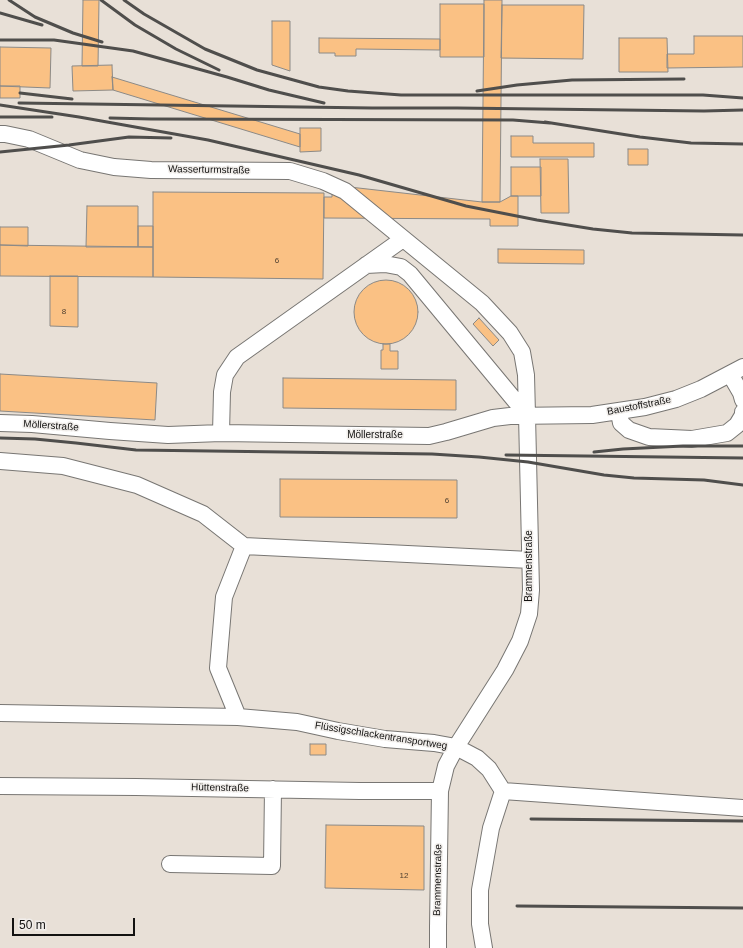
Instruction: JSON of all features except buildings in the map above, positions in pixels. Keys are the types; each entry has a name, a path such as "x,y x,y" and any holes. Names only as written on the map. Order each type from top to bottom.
{"street":[{"name":"Wasserturmstraße","path":"0,134 29,139 80,160 114,167 151,170 290,172 323,181 345,191 403,239"},
{"path":"221,433 222,392 225,375 237,357 403,239"},
{"name":"Brammenstraße","path":"403,239 482,303 510,332 522,352 526,375 530,560 529,614 520,641 505,670 456,747 446,766 440,791 438,948"},
{"path":"366,265 385,264 401,267 410,274 527,415"},
{"path":"736,371 743,400"},
{"name":"Baustoffstraße","path":"527,415 592,415 645,407 676,399 701,389 736,371"},
{"path":"619,412 621,423 629,430 649,437 692,439 726,433 737,425 743,415 743,412"},
{"name":"Möllerstraße","path":"0,423 32,424 168,435 221,433 429,436 493,418 527,415"},
{"path":"0,461 63,466 137,485 203,514 244,546 530,560"},
{"path":"238,717 218,668 224,597 244,546"},
{"name":"Flüssigschlackentransportweg","path":"0,713 238,717 297,722 338,731 434,743 456,747 477,758 489,769 503,791"},
{"name":"Hüttenstraße","path":"0,786 440,791"},
{"path":"170,864 272,866 273,789"},
{"path":"484,948 480,924 480,890 491,828 503,791 743,808"}],"shaded area":[{"path":"0,0 743,0 743,948 0,948"}],"railway":[{"path":"9,0 35,17 73,33 102,42"},
{"path":"101,0 135,25 176,49 219,70"},
{"path":"124,0 144,14 205,49 257,70 319,87 401,95 703,95 743,98"},
{"path":"0,13 42,25"},
{"path":"0,40 54,40 133,51 269,90 324,103"},
{"path":"477,91 517,85 572,80 684,79"},
{"path":"20,93 72,99"},
{"path":"19,103 372,108 704,111 743,110"},
{"path":"0,105 79,117 208,140 359,175 466,206 537,220 593,229 632,233 743,235"},
{"path":"0,117 52,117"},
{"path":"110,118 513,120 550,123"},
{"path":"545,122 640,137 691,143 743,144"},
{"path":"0,152 129,137 171,138"},
{"path":"0,438 35,439 136,450 432,454 528,462 604,475 634,478 704,480 743,485"},
{"path":"594,452 683,446 743,446"},
{"path":"506,455 743,458"},
{"path":"531,819 743,821"},
{"path":"517,906 743,908"}]}
